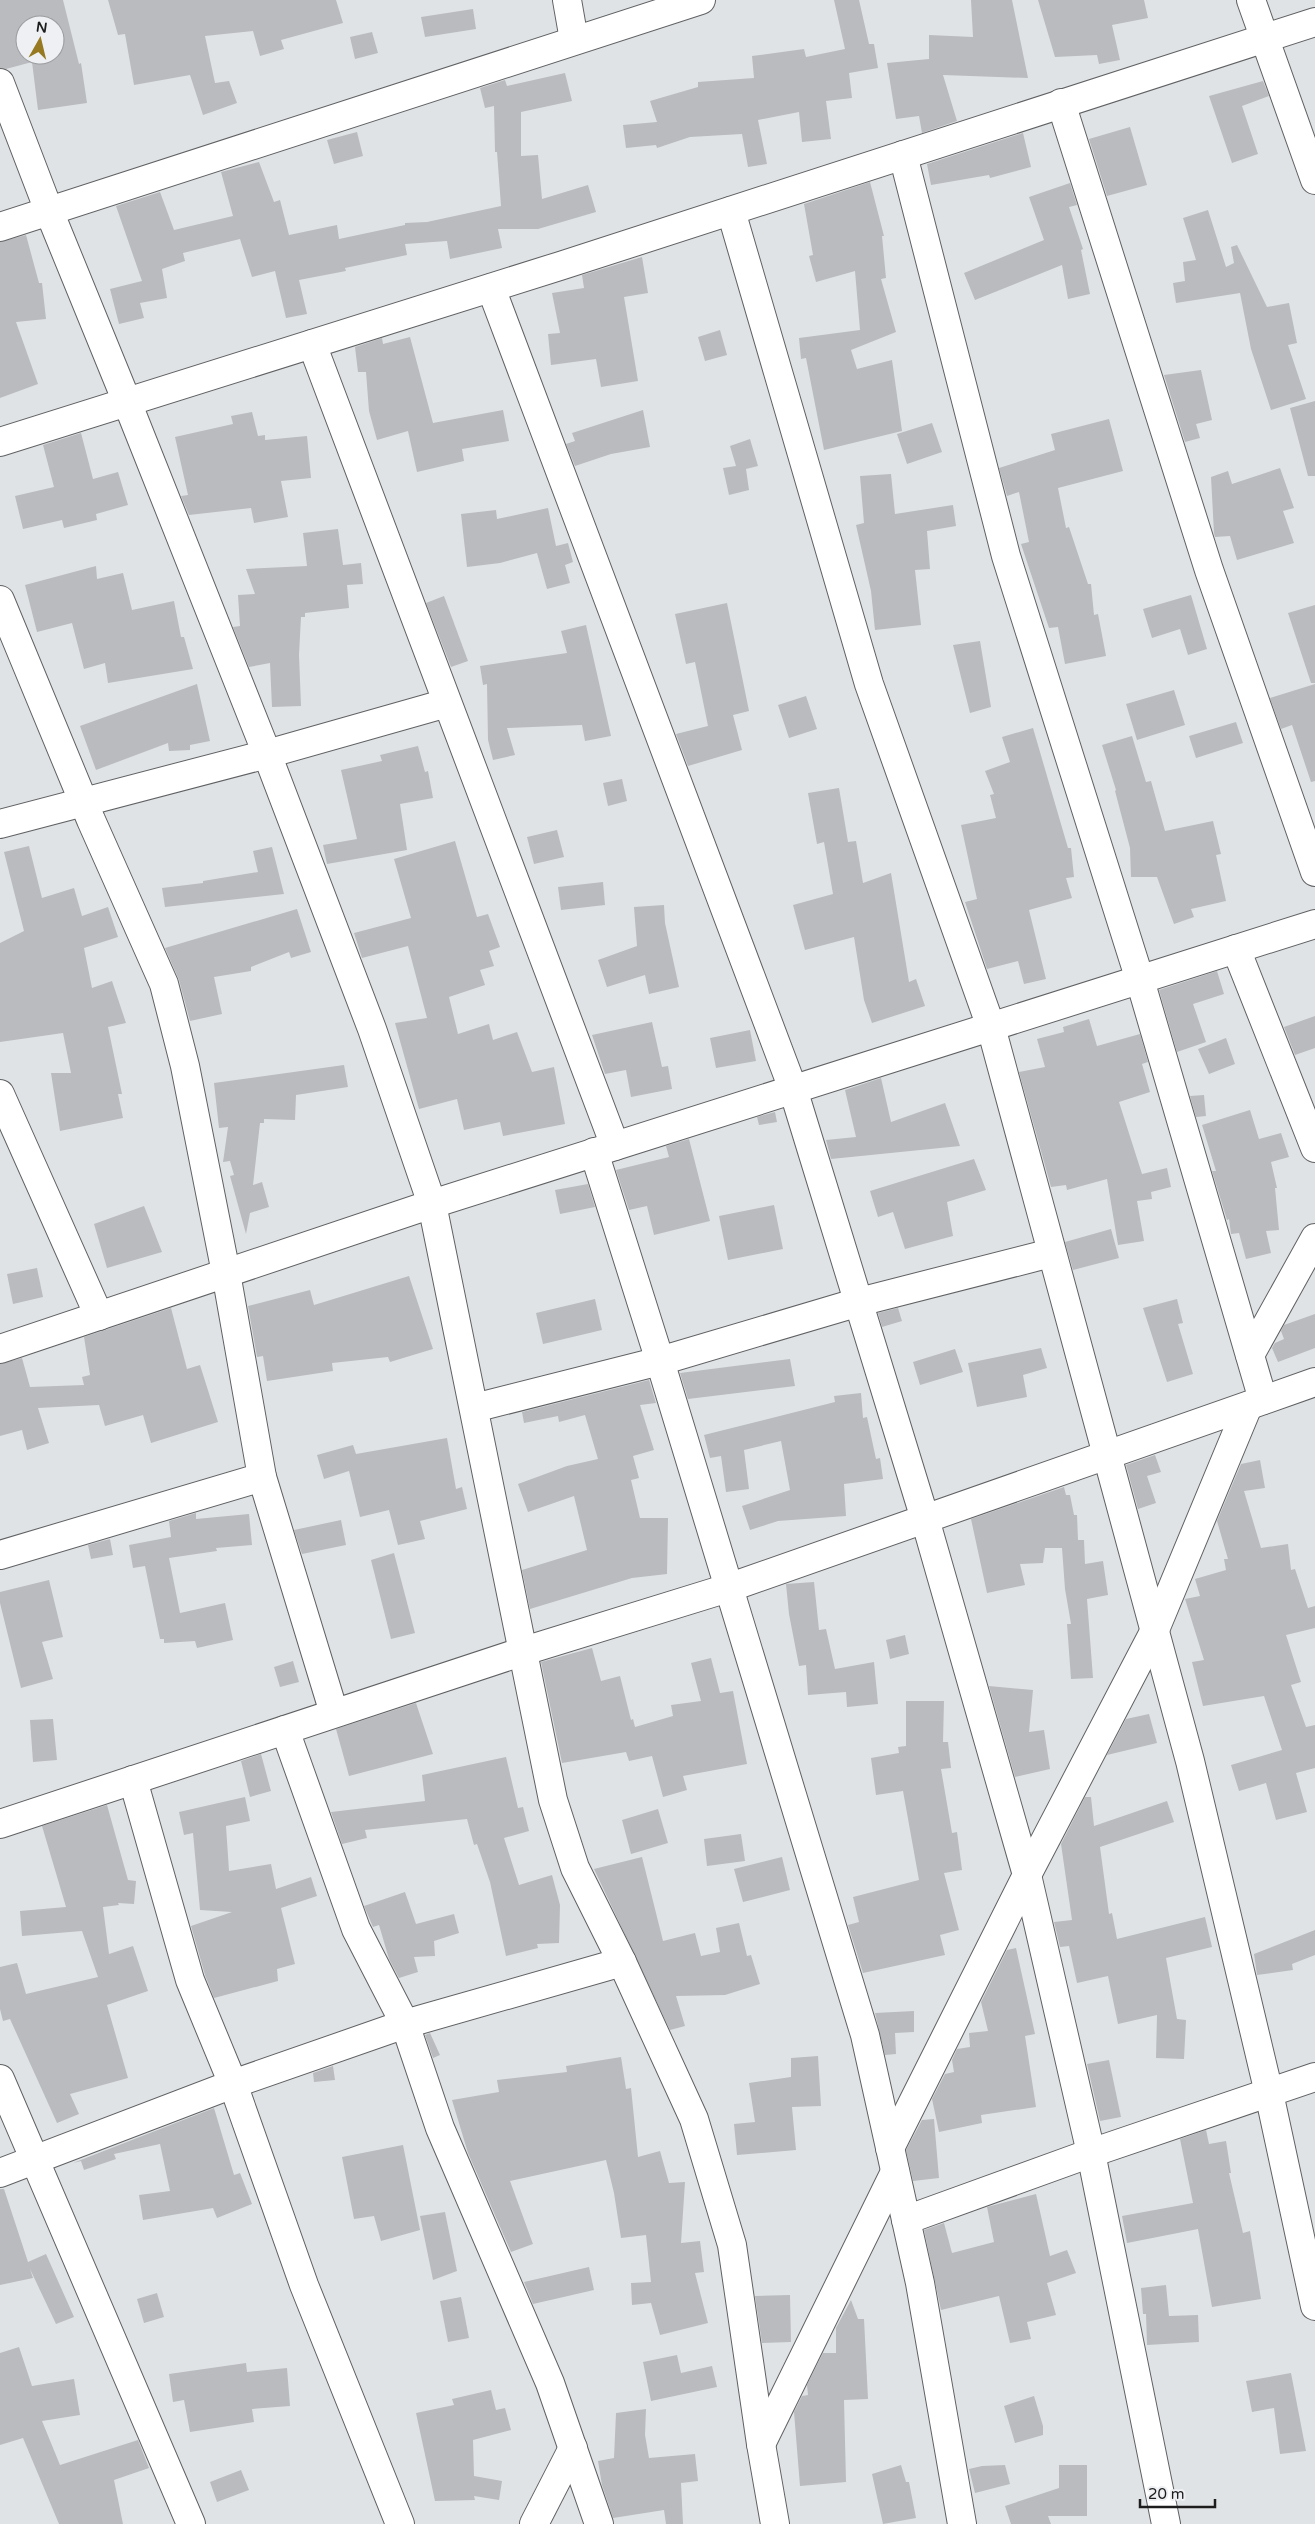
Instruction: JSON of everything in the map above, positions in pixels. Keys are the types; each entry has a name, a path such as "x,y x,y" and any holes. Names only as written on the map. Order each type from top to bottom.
{"street":[{"path":"567,0 574,40"},
{"path":"0,227 700,0"},
{"path":"1251,0 1315,180"},
{"path":"0,442 491,288 1315,22"},
{"path":"0,83 49,211 127,402 266,754 372,1029 432,1204 553,1800 575,1868 622,1962 694,2119 732,2245 761,2444 773,2512 757,2524"},
{"path":"1061,103 1209,570 1315,872"},
{"path":"761,2444 1027,1875 1154,1632 1255,1403 1250,1355 1140,980 1006,556 903,155"},
{"path":"731,211 869,684 991,1027 1105,1456 1190,1761 1269,2093 1315,2306"},
{"path":"491,288 793,1089 925,1519 1027,1875 1091,2153 1166,2524"},
{"path":"312,344 447,703 604,1149 660,1360 865,2035 920,2282 962,2524"},
{"path":"0,600 84,802 164,984 185,1066 226,1273 262,1477 334,1714"},
{"path":"0,824 266,754 447,703"},
{"path":"0,1349 432,1204 1315,924"},
{"path":"1236,949 1315,1148"},
{"path":"0,1094 99,1316"},
{"path":"1250,1355 1315,1238"},
{"path":"474,1408 660,1360 858,1302 1051,1253"},
{"path":"0,1824 524,1651 728,1588 1315,1382"},
{"path":"0,1555 262,1477"},
{"path":"285,1730 356,1930 405,2024 440,2128 550,2383 598,2524"},
{"path":"133,1780 190,1980 233,2084 304,2285 400,2524"},
{"path":"0,2174 233,2084 405,2024 622,1962"},
{"path":"906,2220 1091,2153 1315,2077"},
{"path":"0,2079 191,2524"},
{"path":"534,2524 573,2448"}],"building":[{"path":"0,0 63,0 79,64 81,63 87,103 38,110 32,65 65,65 65,15 15,15 15,65 21,65 6,69 0,68"},
{"path":"108,0 336,0 343,23 281,40 284,49 260,56 253,31 205,36 215,83 229,81 237,103 203,115 190,75 134,85 125,34 118,35"},
{"path":"834,0 859,0 869,44 874,44 878,68 849,73 852,98 826,101 831,139 802,142 799,112 758,120 767,164 748,167 742,134 690,137 657,148 656,145 626,148 623,125 657,122 650,101 698,87 698,82 754,78 752,56 804,49 806,57 845,49"},
{"path":"971,0 1012,0 1028,78 943,75 957,121 922,133 919,116 896,119 887,63 929,59 929,35 973,37"},
{"path":"1038,0 1144,0 1148,18 1112,25 1120,60 1099,64 1097,55 1055,57"},
{"path":"473,9 476,29 425,37 421,17"},
{"path":"372,32 378,53 355,59 350,37"},
{"path":"565,73 572,101 521,112 521,156 538,155 542,199 588,185 596,212 538,229 498,229 502,248 450,259 447,241 405,244 407,255 345,268 346,271 299,280 307,314 286,318 275,271 252,277 240,239 183,253 185,261 162,269 167,298 140,303 144,318 119,324 110,289 142,281 116,206 160,192 174,230 233,216 221,172 259,162 274,202 280,200 289,235 337,225 339,239 405,225 405,223 427,222 501,206 497,152 495,152 494,106 485,108 480,88 505,80 507,86"},
{"path":"1263,81 1269,96 1242,106 1258,154 1232,163 1209,96"},
{"path":"1130,127 1147,185 1107,196 1089,139"},
{"path":"357,132 363,156 334,164 327,140"},
{"path":"1023,133 1031,167 990,178 989,175 931,185 927,164"},
{"path":"870,182 884,236 882,236 886,278 881,279 896,332 851,350 857,369 892,360 902,431 824,450 806,358 801,359 799,338 860,330 855,271 816,282 809,256 813,255 804,204"},
{"path":"1070,183 1077,205 1069,207 1083,249 1081,250 1090,294 1068,299 1062,265 975,300 964,273 1044,240 1029,197"},
{"path":"1208,210 1226,267 1234,263 1231,247 1237,245 1267,307 1289,303 1297,343 1288,345 1306,399 1271,410 1251,349 1240,293 1176,303 1173,283 1185,281 1183,262 1196,260 1183,218"},
{"path":"26,235 39,283 42,283 46,319 16,322 38,384 0,398 0,242"},
{"path":"642,257 648,293 624,297 638,381 601,387 596,359 551,365 548,334 560,333 552,293 584,288 582,275"},
{"path":"720,330 727,355 705,361 698,337"},
{"path":"410,337 433,423 503,410 509,441 462,449 464,461 417,472 408,431 377,440 369,411 366,372 358,372 355,347 382,338 383,344"},
{"path":"1201,370 1212,420 1196,424 1200,438 1185,442 1164,375"},
{"path":"1315,401 1315,476 1308,476 1290,408"},
{"path":"643,410 650,447 611,454 575,466 566,444 575,441 572,433"},
{"path":"252,412 258,436 265,435 265,440 307,436 311,478 281,481 288,517 254,523 251,508 189,515 181,496 188,495 175,437 233,424 231,416"},
{"path":"1109,419 1123,471 1058,488 1066,528 1069,527 1088,584 1091,584 1094,615 1098,614 1106,656 1065,664 1058,627 1049,628 1021,544 1029,542 1019,492 1007,496 999,468 1055,450 1051,434"},
{"path":"932,423 942,452 907,464 897,434"},
{"path":"81,433 93,479 118,472 128,505 96,514 97,520 64,528 62,520 23,529 15,496 54,487 43,445"},
{"path":"750,439 758,466 746,469 749,490 729,495 723,468 736,466 730,446"},
{"path":"1280,468 1294,508 1283,511 1294,543 1237,560 1230,536 1215,537 1211,477 1228,471 1232,484"},
{"path":"891,474 895,514 953,505 956,526 927,531 930,569 915,570 921,625 875,630 871,591 856,525 864,523 860,476"},
{"path":"548,508 556,546 568,543 573,562 565,565 570,583 547,589 537,553 500,563 467,567 461,514 496,510 497,519"},
{"path":"338,529 343,565 361,563 363,584 347,585 349,608 305,613 305,617 301,617 299,655 301,706 272,707 270,663 249,667 233,627 240,626 238,595 255,594 246,569 307,566 303,533"},
{"path":"96,566 97,579 123,573 132,610 174,601 181,637 184,637 193,669 108,683 105,663 84,669 72,623 37,632 25,585"},
{"path":"1191,595 1207,649 1188,655 1180,629 1152,638 1143,609"},
{"path":"444,596 468,661 451,667 426,603"},
{"path":"727,603 749,711 733,715 742,750 688,766 676,734 708,726 695,662 686,664 675,614"},
{"path":"1315,605 1315,683 1311,683 1288,613"},
{"path":"586,625 611,736 585,741 582,725 507,728 515,755 493,760 488,740 487,684 483,685 480,666 567,653 561,631"},
{"path":"980,641 991,707 970,713 953,645"},
{"path":"197,684 210,741 190,745 190,750 169,751 168,743 96,770 80,726"},
{"path":"1315,684 1315,781 1311,782 1292,725 1281,729 1270,698"},
{"path":"1174,690 1185,725 1137,740 1126,704"},
{"path":"806,696 817,729 789,738 778,705"},
{"path":"1236,722 1243,743 1196,758 1189,736"},
{"path":"1033,728 1068,848 1071,848 1074,877 1066,878 1072,898 1029,910 1046,979 1024,984 1018,961 987,969 965,902 977,899 961,825 996,818 990,795 994,794 985,771 1010,762 1002,737"},
{"path":"1132,736 1146,782 1151,781 1165,831 1213,821 1221,854 1216,855 1226,901 1191,909 1194,917 1174,924 1157,877 1131,877 1130,848 1116,790 1102,745"},
{"path":"418,746 425,772 428,771 433,798 400,804 407,850 327,864 323,845 357,839 341,770 382,761 380,755"},
{"path":"622,779 627,801 608,806 603,783"},
{"path":"839,788 848,842 856,841 863,883 891,873 909,982 916,979 925,1006 872,1023 864,1000 854,937 805,950 793,905 833,894 824,842 817,844 808,793"},
{"path":"557,830 564,857 534,864 527,837"},
{"path":"455,841 477,917 488,914 500,947 489,951 494,966 480,970 485,985 449,997 458,1034 489,1024 493,1040 517,1032 532,1072 554,1067 565,1124 503,1136 500,1122 464,1130 457,1099 419,1109 395,1023 427,1018 408,946 362,958 354,933 411,918 394,859"},
{"path":"29,846 42,898 74,888 82,916 108,907 118,937 84,948 92,988 112,981 126,1023 108,1027 122,1094 118,1094 123,1118 60,1131 51,1073 71,1073 63,1033 0,1042 0,943 24,931 4,852"},
{"path":"272,847 284,894 165,907 162,888 203,883 203,881 258,872 253,851"},
{"path":"603,882 605,905 561,910 558,887"},
{"path":"664,905 665,923 679,987 649,994 645,975 607,987 598,960 637,946 634,907"},
{"path":"297,909 311,952 291,958 289,952 251,967 251,971 214,977 222,1014 190,1021 179,980 165,948"},
{"path":"1217,971 1224,994 1193,1004 1206,1042 1177,1052 1159,990"},
{"path":"1315,1016 1315,1048 1295,1055 1284,1027"},
{"path":"1089,1019 1097,1046 1140,1034 1148,1062 1142,1064 1150,1092 1119,1102 1142,1174 1167,1168 1171,1187 1151,1192 1152,1199 1137,1201 1144,1241 1118,1245 1107,1179 1067,1190 1066,1185 1051,1187 1019,1072 1045,1067 1037,1039 1064,1032 1063,1027"},
{"path":"652,1022 662,1067 668,1066 672,1089 631,1097 626,1070 605,1074 592,1035"},
{"path":"750,1030 756,1061 716,1068 710,1038"},
{"path":"1226,1038 1235,1064 1209,1074 1198,1049"},
{"path":"344,1065 348,1087 296,1095 295,1120 264,1119 264,1123 260,1123 253,1185 262,1182 269,1207 250,1213 246,1234 230,1176 234,1175 230,1161 223,1162 228,1127 219,1128 214,1083"},
{"path":"881,1078 891,1122 945,1103 960,1146 831,1159 826,1140 856,1137 845,1090"},
{"path":"1204,1095 1206,1116 1196,1117 1190,1096"},
{"path":"1250,1110 1259,1139 1281,1133 1289,1157 1271,1162 1277,1188 1275,1188 1279,1230 1266,1231 1271,1253 1246,1259 1239,1233 1231,1234 1229,1219 1227,1220 1212,1171 1216,1171 1202,1125"},
{"path":"775,1112 777,1122 759,1125 757,1117"},
{"path":"689,1139 710,1221 654,1235 647,1206 629,1210 616,1170 669,1157 666,1146"},
{"path":"974,1159 986,1190 947,1202 953,1236 905,1249 893,1212 878,1217 870,1191"},
{"path":"588,1184 595,1207 560,1214 555,1190"},
{"path":"774,1205 783,1249 728,1260 719,1216"},
{"path":"144,1206 162,1252 107,1268 94,1224"},
{"path":"1111,1229 1119,1258 1073,1270 1065,1242"},
{"path":"37,1268 43,1297 13,1304 7,1274"},
{"path":"409,1276 433,1349 390,1362 388,1357 332,1363 333,1371 267,1381 263,1356 257,1357 248,1306 310,1290 314,1305"},
{"path":"595,1299 602,1330 543,1344 536,1313"},
{"path":"1177,1299 1183,1323 1178,1324 1193,1374 1167,1382 1143,1308"},
{"path":"171,1308 187,1369 200,1365 218,1422 151,1443 143,1415 105,1426 99,1405 38,1408 49,1443 27,1450 22,1430 0,1436 0,1364 22,1358 30,1387 84,1385 82,1377 90,1375 84,1337"},
{"path":"898,1308 902,1321 882,1327 878,1313"},
{"path":"1315,1314 1315,1348 1278,1362 1272,1348 1275,1343 1284,1339 1281,1331 1284,1325"},
{"path":"1041,1348 1047,1368 1023,1375 1027,1397 977,1407 968,1363"},
{"path":"955,1349 963,1372 920,1385 913,1362"},
{"path":"790,1359 795,1386 688,1399 680,1373"},
{"path":"649,1380 656,1403 640,1405 654,1450 633,1456 639,1478 631,1480 640,1518 668,1518 667,1574 632,1578 530,1609 522,1570 587,1550 574,1496 528,1512 518,1484 567,1466 598,1459 585,1415 559,1422 558,1416 524,1423 522,1412"},
{"path":"861,1393 863,1418 867,1417 876,1459 880,1458 883,1479 844,1484 846,1516 778,1521 750,1530 742,1506 790,1490 781,1441 744,1450 749,1489 726,1492 721,1456 710,1458 704,1435 835,1402 834,1396"},
{"path":"447,1438 456,1489 462,1487 467,1509 420,1521 425,1539 398,1545 389,1510 360,1517 349,1471 324,1479 317,1455 353,1445 356,1454"},
{"path":"1155,1455 1161,1472 1147,1476 1156,1503 1138,1509 1126,1465"},
{"path":"1260,1460 1265,1488 1244,1491 1261,1548 1288,1544 1291,1570 1295,1569 1308,1608 1315,1606 1315,1628 1286,1635 1301,1682 1291,1685 1306,1727 1315,1725 1315,1768 1296,1773 1307,1812 1276,1820 1266,1783 1239,1791 1231,1765 1282,1750 1264,1696 1203,1706 1192,1662 1204,1660 1185,1599 1200,1596 1195,1579 1226,1570 1224,1559 1228,1559 1217,1521 1241,1464"},
{"path":"1064,1487 1066,1495 1070,1495 1074,1515 1077,1515 1078,1540 1084,1540 1085,1564 1103,1561 1108,1595 1087,1599 1093,1678 1071,1679 1067,1624 1071,1624 1065,1589 1062,1548 1045,1548 1043,1563 1020,1564 1025,1585 987,1593 971,1519"},
{"path":"196,1513 196,1519 249,1514 252,1545 216,1548 217,1551 169,1558 180,1613 225,1603 233,1640 197,1648 195,1641 164,1643 164,1639 160,1639 145,1566 133,1568 129,1545 171,1537 169,1521"},
{"path":"341,1520 346,1545 302,1554 294,1530"},
{"path":"110,1539 113,1555 91,1559 88,1545"},
{"path":"394,1553 415,1633 391,1639 371,1560"},
{"path":"49,1580 63,1637 42,1642 53,1679 21,1688 0,1603 0,1592"},
{"path":"814,1582 819,1630 826,1629 835,1669 874,1662 878,1704 847,1707 846,1692 808,1695 806,1665 799,1666 789,1614 786,1584"},
{"path":"905,1635 909,1654 890,1659 886,1640"},
{"path":"592,1648 601,1681 620,1676 631,1720 633,1719 635,1727 673,1716 671,1705 701,1701 691,1663 711,1658 720,1693 733,1691 747,1764 683,1776 687,1790 663,1797 652,1756 629,1761 626,1752 562,1763 541,1662"},
{"path":"293,1661 299,1682 280,1687 274,1667"},
{"path":"989,1686 1033,1690 1029,1732 1044,1730 1050,1769 1015,1777"},
{"path":"906,1701 944,1701 943,1742 948,1742 951,1768 941,1769 952,1833 957,1832 962,1870 944,1873 959,1930 940,1935 945,1955 863,1973 848,1925 859,1922 853,1897 919,1880 903,1791 876,1795 871,1758 899,1753 898,1747 906,1746"},
{"path":"416,1703 433,1754 349,1776 336,1729"},
{"path":"1149,1714 1157,1743 1107,1755 1126,1719"},
{"path":"53,1719 57,1760 33,1762 30,1720"},
{"path":"261,1754 271,1791 250,1797 241,1761"},
{"path":"506,1757 518,1808 523,1807 529,1831 504,1838 519,1885 552,1875 560,1905 559,1943 537,1944 538,1948 506,1956 490,1882 477,1844 474,1845 467,1819 365,1830 367,1838 342,1844 331,1812 425,1801 422,1775"},
{"path":"245,1797 250,1821 226,1826 229,1871 271,1864 276,1889 311,1877 317,1896 281,1908 295,1964 277,1969 278,1981 214,1998 205,1975 191,1926 232,1912 200,1910 193,1833 184,1835 179,1812"},
{"path":"1085,1797 1091,1797 1094,1826 1167,1801 1174,1822 1100,1847 1109,1914 1112,1913 1117,1939 1205,1917 1212,1947 1166,1958 1177,2019 1186,2020 1184,2059 1156,2058 1157,2015 1118,2024 1108,1976 1077,1983 1069,1946 1060,1947 1054,1922 1072,1920 1061,1844"},
{"path":"107,1805 128,1880 136,1881 134,1904 118,1903 119,1905 103,1907 109,1954 133,1946 148,1991 107,2005 128,2078 70,2094 79,2114 57,2123 10,2019 3,2021 0,2009 0,1967 17,1963 26,1994 98,1977 82,1931 22,1936 20,1911 66,1907 42,1826"},
{"path":"658,1809 668,1843 631,1854 622,1820"},
{"path":"741,1834 745,1861 707,1866 704,1839"},
{"path":"642,1857 663,1941 695,1933 701,1956 720,1952 716,1928 739,1923 747,1956 751,1955 760,1984 725,1995 676,1996 685,2026 670,2030 594,1869"},
{"path":"782,1857 790,1890 743,1902 734,1869"},
{"path":"405,1892 416,1924 454,1914 459,1933 434,1941 435,1956 414,1957 418,1972 399,1978 389,1959 379,1925 373,1927 364,1906"},
{"path":"1315,1930 1315,1955 1292,1964 1293,1970 1257,1975 1254,1954"},
{"path":"1016,1948 1035,2034 1025,2036 1036,2107 981,2115 982,2123 939,2132 932,2099 945,2074 954,2072 952,2060 957,2049 970,2047 969,2033 988,2031 981,2002 1007,1950"},
{"path":"914,2011 914,2032 895,2033 896,2054 885,2055 875,2013"},
{"path":"430,2033 440,2055 433,2058 425,2035"},
{"path":"818,2056 821,2106 792,2107 796,2150 737,2155 734,2124 755,2122 749,2083 791,2077 791,2058"},
{"path":"621,2057 626,2089 631,2088 638,2157 660,2151 669,2183 685,2182 681,2243 700,2241 704,2272 695,2273 708,2323 660,2335 651,2303 632,2305 631,2283 651,2282 646,2235 621,2238 614,2193 606,2160 510,2181 533,2244 511,2252 468,2153 452,2100 499,2092 497,2080 567,2072 566,2066"},
{"path":"1109,2060 1121,2117 1100,2121 1087,2064"},
{"path":"333,2066 335,2080 314,2082 313,2073"},
{"path":"214,2108 234,2175 240,2173 252,2204 217,2218 213,2208 143,2220 139,2195 170,2191 160,2144 114,2154 116,2159 84,2170 81,2161 73,2163"},
{"path":"934,2119 939,2178 913,2181 906,2150 922,2120"},
{"path":"1206,2130 1209,2144 1226,2141 1231,2173 1229,2173 1243,2233 1250,2231 1261,2299 1212,2307 1198,2229 1127,2243 1122,2216 1193,2203 1180,2139"},
{"path":"403,2145 420,2230 381,2241 374,2216 354,2219 342,2157"},
{"path":"0,2189 4,2189 28,2262 46,2254 74,2317 56,2324 30,2269 33,2278 0,2285"},
{"path":"1036,2194 1050,2256 1067,2250 1076,2273 1047,2283 1056,2315 1027,2322 1031,2339 1010,2343 999,2296 941,2310 924,2230 944,2223 952,2253 994,2242 987,2207"},
{"path":"445,2212 457,2271 433,2280 420,2216"},
{"path":"589,2267 594,2290 533,2304 524,2282"},
{"path":"1166,2285 1169,2316 1198,2315 1199,2342 1147,2345 1146,2314 1143,2314 1141,2288"},
{"path":"157,2293 164,2317 144,2323 137,2299"},
{"path":"790,2295 791,2342 762,2343 755,2296"},
{"path":"461,2297 469,2338 448,2342 440,2301"},
{"path":"851,2300 858,2319 864,2319 868,2399 844,2400 846,2482 800,2486 794,2412 802,2396 808,2395 807,2385 823,2353 836,2353 836,2328"},
{"path":"19,2347 32,2386 74,2379 80,2415 42,2421 60,2465 138,2440 149,2468 114,2480 123,2524 59,2524 23,2438 0,2445 0,2353"},
{"path":"677,2355 681,2373 712,2366 717,2387 651,2401 643,2362"},
{"path":"246,2363 247,2372 287,2368 290,2406 252,2409 254,2422 190,2432 184,2400 173,2402 169,2374"},
{"path":"1291,2373 1306,2451 1280,2454 1274,2408 1252,2412 1246,2381"},
{"path":"491,2390 496,2410 505,2408 511,2430 473,2440 474,2476 502,2481 499,2500 474,2496 475,2500 435,2501 416,2413 454,2405 452,2399"},
{"path":"1034,2396 1043,2426 1043,2435 1015,2443 1004,2406"},
{"path":"646,2409 645,2435 649,2458 695,2454 698,2481 681,2483 683,2524 666,2524 664,2510 613,2518 602,2485 598,2461 614,2458 616,2413"},
{"path":"901,2465 906,2482 909,2482 916,2518 883,2524 872,2474"},
{"path":"1005,2465 1010,2484 975,2493 969,2469 982,2466"},
{"path":"1059,2465 1087,2465 1087,2516 1048,2516 1051,2524 1011,2524 1005,2506 1059,2488"},
{"path":"241,2470 249,2490 217,2502 210,2482"}]}
